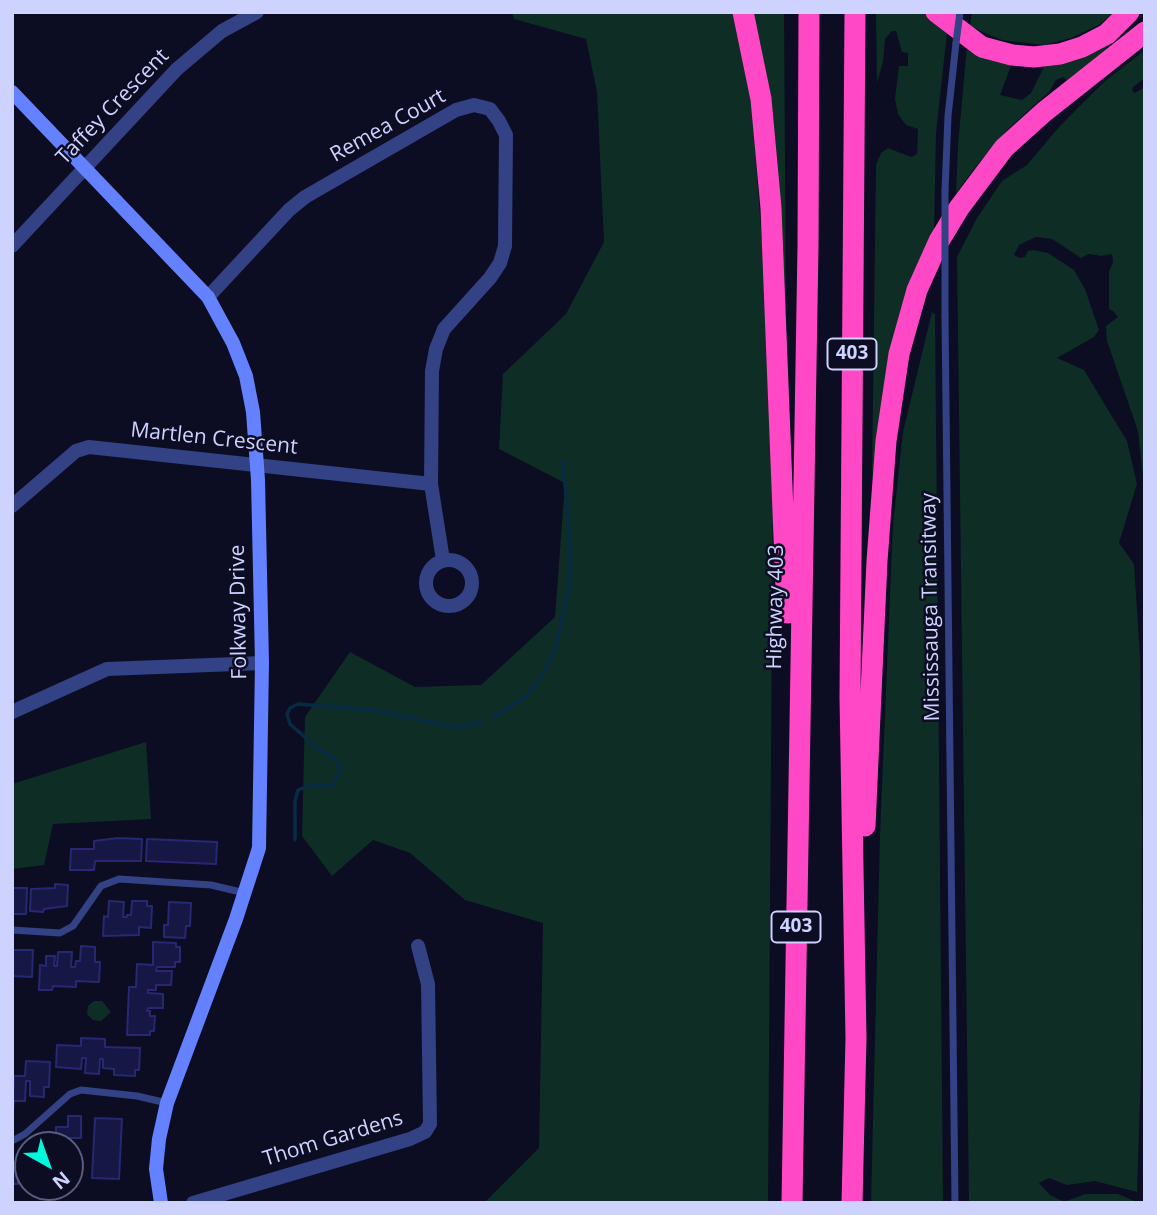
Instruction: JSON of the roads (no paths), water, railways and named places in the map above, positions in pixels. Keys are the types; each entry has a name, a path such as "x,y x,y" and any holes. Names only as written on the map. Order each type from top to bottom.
{"highway":[{"path":"743,12 761,99 770,195 788,629 800,651"},
{"name":"Highway 403","path":"792,1203 808,246 809,12"},
{"name":"403","path":"852,1203 856,1038 850,697 855,12"},
{"path":"936,12 982,47 1012,55 1034,57 1060,54 1082,47 1107,34 1129,12"},
{"path":"856,1038 870,697 882,496 890,409 909,314 939,241 969,193 1004,148 1044,112 1145,32"}],"street":[{"name":"Taffey Crescent","path":"12,247 177,69 222,32 257,12"},
{"name":"Folkway Drive","path":"12,92 208,297 233,342 246,376 253,412 257,464 262,663 259,848 246,894 167,1104 156,1169 161,1203"},
{"name":"Remea Court","path":"208,297 289,210 305,197 456,110 474,105 490,110 506,135 505,246 500,262 490,278 444,329 436,349 432,371 431,484 443,561"},
{"name":"Martlen Crescent","path":"12,506 76,451 89,447 431,484"},
{"path":"12,712 107,670 262,663"},
{"name":"Thom Gardens","path":"192,1203 411,1139 425,1132 430,1124 428,984 418,946"}],"lane":[{"name":"Mississauga Transitway","path":"955,1203 944,191 948,116 960,12"},
{"path":"12,930 60,933 73,926 101,886 119,879 211,885 246,894"},
{"path":"12,1141 25,1135 70,1094 81,1090 137,1096 167,1104"}],"waterway":[{"path":"494,717 528,695 555,650 570,584 570,539 563,462"},
{"path":"295,840 295,801 298,790 308,786 333,786 341,767 290,724 287,714 290,708 298,704 371,710 457,727 481,722"}]}
